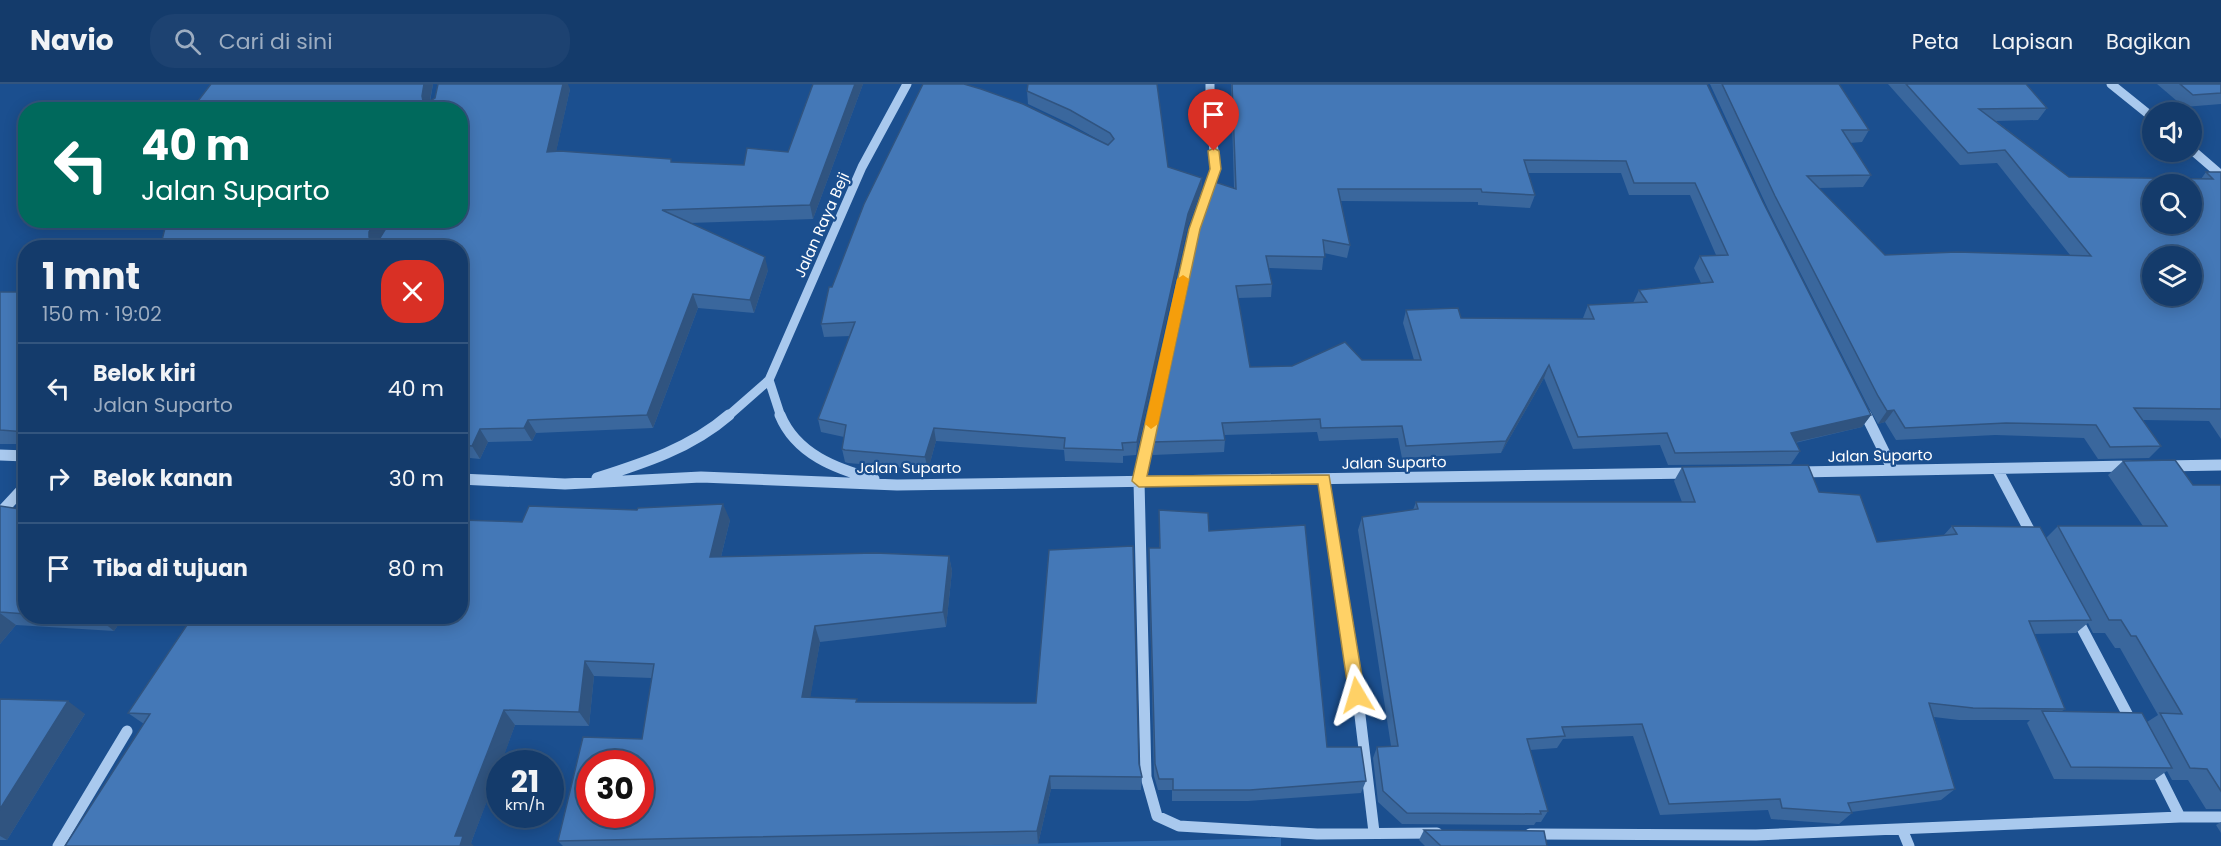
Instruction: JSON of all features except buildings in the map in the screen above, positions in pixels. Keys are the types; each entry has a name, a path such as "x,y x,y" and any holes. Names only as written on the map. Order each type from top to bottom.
{"street":[{"name":"Jalan Raya Beji","path":"769,380 862,167 907,84"},
{"path":"1210,84 1210,115 1216,169 1194,229 1139,481 1146,777 1157,816 1179,826 1318,840 1374,832 1451,833"},
{"path":"2111,84 2142,109"},
{"path":"2202,159 2221,175"},
{"path":"565,484 616,473 653,460 689,443 726,418 769,380 784,425 810,453 844,472 897,485"},
{"path":"1857,398 1893,470"},
{"path":"0,455 18,456"},
{"name":"Jalan Suparto","path":"1786,472 2221,465"},
{"path":"1997,469 2042,552"},
{"name":"Jalan Suparto","path":"468,479 565,484 701,477 897,485 1704,473"},
{"path":"1324,479 1352,649 1374,832"},
{"path":"0,513 18,494"},
{"path":"2069,605 2136,730"},
{"path":"58,846 127,731"},
{"path":"2147,752 2180,817"},
{"path":"1520,834 1756,835 2221,817"},
{"path":"1902,829 1910,846"}],"shaded area":[{"path":"1281,838 1281,846 927,846"}],"slow traffic":[{"path":"1151,424 1183,279"}],"route":[{"path":"1214,151 1216,169 1194,229 1139,481 1324,479 1352,649 1357,695"}]}
